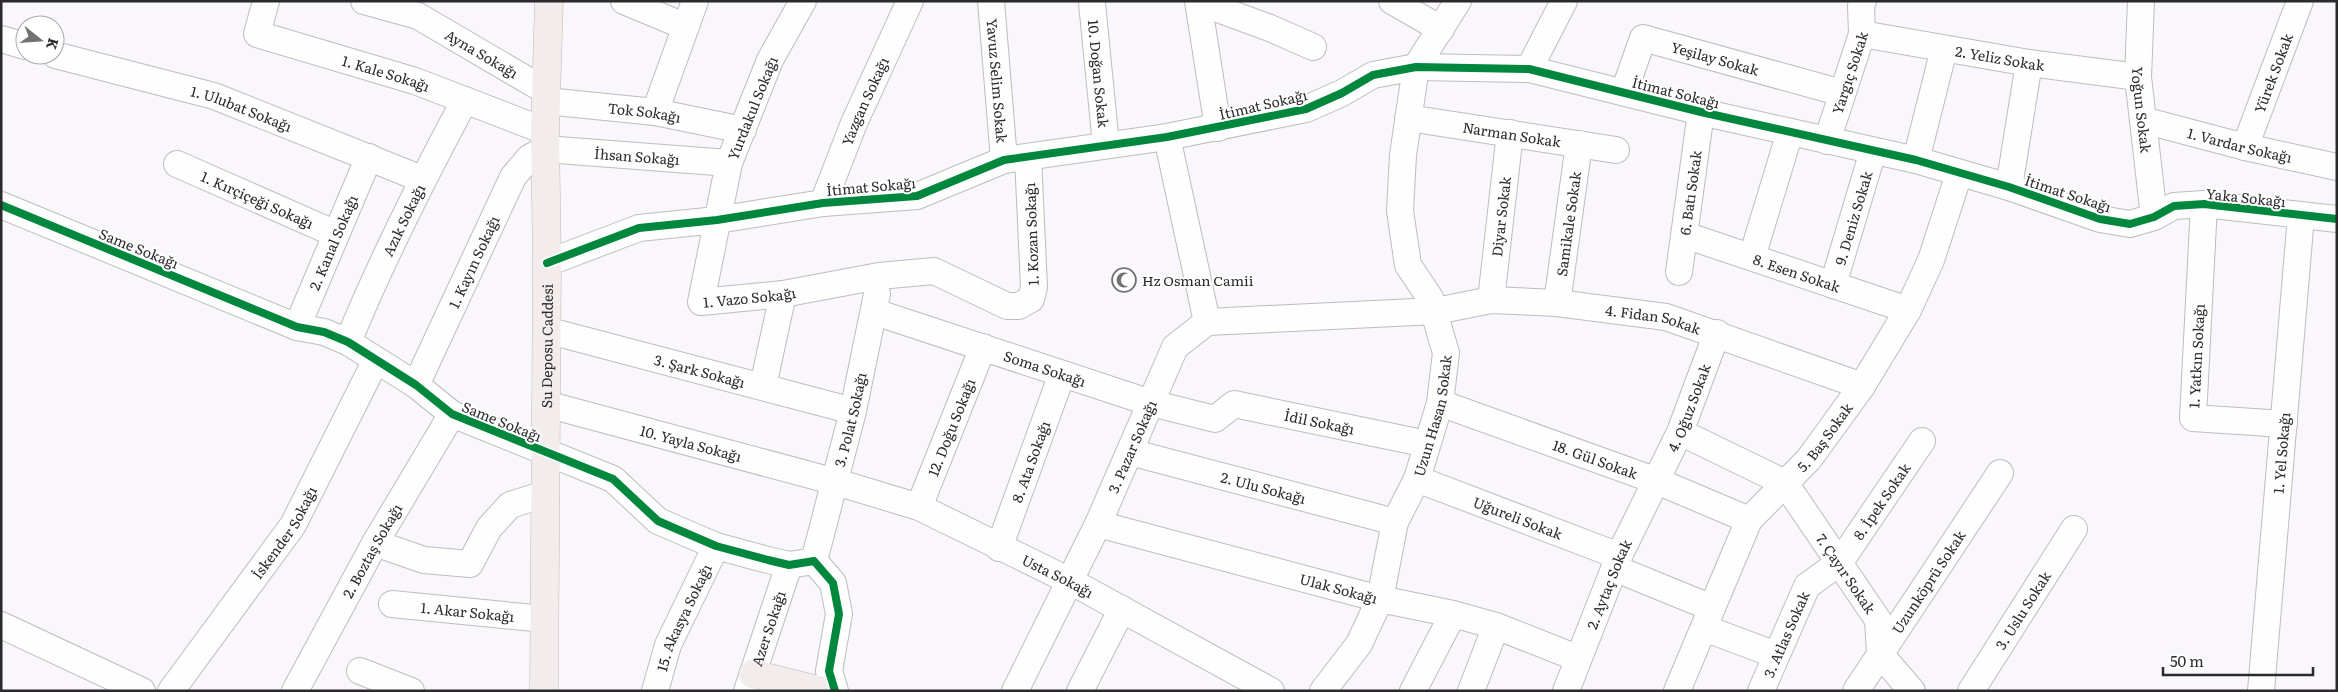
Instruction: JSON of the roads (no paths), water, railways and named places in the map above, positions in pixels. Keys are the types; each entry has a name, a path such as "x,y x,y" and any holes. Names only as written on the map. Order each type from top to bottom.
{"main road":[{"name":"Su Deposu Caddesi","path":"544,691 544,494 547,453 546,3"},
{"path":"750,682 822,691"}],"street":[{"name":"1. Kale Sokağı","path":"266,1 257,34 415,81 465,100 545,140"},
{"name":"Ayna Sokağı","path":"364,1 410,9 546,96"},
{"path":"624,1 684,26"},
{"path":"655,112 694,1"},
{"name":"Yurdakul Sokağı","path":"717,220 729,163 770,60 803,1"},
{"name":"Yazgan Sokağı","path":"823,203 854,123 910,1"},
{"name":"Yavuz Selim Sokak","path":"991,1 1016,158"},
{"path":"1392,1 1441,29"},
{"path":"1416,67 1458,1"},
{"path":"1529,69 1564,1"},
{"name":"Yoğun Sokak","path":"2141,1 2138,77 2154,217"},
{"name":"Yürek Sokak","path":"2245,147 2300,1"},
{"name":"10. Doğan Sokak","path":"1095,2 1106,145"},
{"path":"1218,128 1199,2 1313,46"},
{"name":"Yargıç Sokak","path":"1827,141 1862,34 1854,3"},
{"name":"2. Yeliz Sokak","path":"1862,34 2029,63 2138,77"},
{"path":"1,38 15,43"},
{"name":"Yeşilay Sokak","path":"1624,92 1643,38 1842,93"},
{"path":"1916,160 1944,48"},
{"name":"1. Ulubat Sokağı","path":"65,58 214,96 422,179"},
{"path":"2009,186 2029,63"},
{"name":"İtimat Sokağı","path":"547,263 639,228 717,220 823,203 918,196 1016,158 1167,137 1306,109 1342,93 1373,75 1416,67 1529,69 1701,112 1916,160 1959,174 2009,186 2100,219 2130,224 2154,217"},
{"name":"Uzun Hasan Sokak","path":"1323,691 1359,644 1380,599 1395,522 1417,479 1440,403 1446,353 1436,311 1430,298 1408,265 1400,211 1403,155 1416,67"},
{"name":"Tok Sokağı","path":"546,96 655,112 742,130"},
{"name":"Azık Sokağı","path":"348,342 379,268 422,179 465,100"},
{"name":"6. Batı Sokak","path":"1679,272 1701,112"},
{"name":"Narman Sokak","path":"1408,118 1616,150"},
{"name":"1. Vardar Sokağı","path":"2143,120 2245,147 2337,167"},
{"path":"1752,257 1790,132"},
{"name":"Diyar Sokak","path":"1491,300 1510,133"},
{"path":"1167,137 1207,322"},
{"name":"İhsan Sokağı","path":"545,140 729,163"},
{"name":"1. Kayın Sokağı","path":"416,385 513,177 545,140"},
{"name":"Samikale Sokak","path":"1557,303 1579,144"},
{"name":"9. Deniz Sokak","path":"1833,285 1873,150"},
{"name":"2. Kanal Sokağı","path":"297,326 369,157"},
{"name":"1. Kozan Sokağı","path":"880,276 934,271 1007,306 1020,306 1031,299 1034,287 1016,158"},
{"name":"1. Kırçiçeği Sokağı","path":"177,164 336,234"},
{"name":"5. Baş Sokak","path":"1677,691 1749,520 1809,459 1862,386 1908,310 1931,260 1959,174"},
{"name":"Yaka Sokağı","path":"2154,217 2174,206 2204,204 2337,219"},
{"name":"1. Yatkın Sokağı","path":"2204,204 2193,418 2284,424"},
{"name":"Same Sokağı","path":"1,205 297,326 324,332 348,342 416,385 452,414 613,479 658,521 716,546 801,563"},
{"name":"1. Yel Sokağı","path":"2261,691 2301,216"},
{"name":"1. Vazo Sokağı","path":"717,220 701,302 783,294 880,276"},
{"name":"8. Esen Sokak","path":"1685,235 1908,310"},
{"name":"3. Polat Sokağı","path":"801,563 836,482 875,312 880,276"},
{"path":"763,386 783,294"},
{"name":"4. Fidan Sokak","path":"1207,322 1436,311 1491,300 1557,303 1666,317 1717,333 1862,386"},
{"name":"Soma Sokağı","path":"875,312 1151,403 1215,419"},
{"name":"3. Pazar Sokağı","path":"1015,691 1098,524 1175,347 1207,322"},
{"name":"3. Şark Sokağı","path":"546,330 853,411"},
{"name":"4. Oğuz Sokak","path":"1657,481 1680,432 1717,333"},
{"name":"12. Doğu Sokağı","path":"919,507 983,347"},
{"name":"İskender Sokağı","path":"171,691 292,525 376,360"},
{"name":"8. Ata Sokağı","path":"999,548 1062,374"},
{"name":"18. Gül Sokak","path":"1440,403 1657,481 1749,520"},
{"name":"10. Yayla Sokağı","path":"546,404 836,482"},
{"name":"İdil Sokağı","path":"1215,419 1234,404 1427,444"},
{"name":"2. Boztaş Sokağı","path":"295,691 375,543 452,414"},
{"path":"1680,432 1786,483"},
{"name":"8. İpek Sokak","path":"1840,562 1922,441"},
{"name":"2. Ulu Sokağı","path":"1130,452 1395,522"},
{"name":"Uzunköprü Sokak","path":"1856,691 2000,473"},
{"name":"Uğureli Sokak","path":"1417,479 1616,562 1708,618 1776,656"},
{"name":"2. Aytaç Sokak","path":"1566,691 1577,658 1616,562 1657,481"},
{"name":"Usta Sokağı","path":"836,482 919,507 999,548 1070,581 1272,691"},
{"name":"7. Çayır Sokak","path":"1786,483 1878,620 1880,654"},
{"path":"375,543 424,560 470,564 489,528 510,505 544,494"},
{"name":"Ulak Sokağı","path":"1098,524 1380,599 1453,614 1496,626 1577,658"},
{"name":"3. Uslu Sokak","path":"1971,691 2074,529"},
{"name":"15. Akasya Sokağı","path":"655,691 668,645 716,546"},
{"name":"3. Atlas Sokak","path":"1761,691 1807,586 1840,562"},
{"path":"801,563 833,583 839,614 829,671 835,691"},
{"name":"Azer Sokağı","path":"750,682 801,563"},
{"name":"1. Akar Sokağı","path":"392,604 544,618"},
{"path":"1080,691 1122,609"},
{"path":"1413,691 1453,614"},
{"path":"1,625 142,691"},
{"path":"1471,691 1496,626"},
{"path":"1880,654 1912,691"},
{"path":"360,671 411,691"}],"place":[{"name":"Hz Osman Camii","path":"1124,280"}]}
